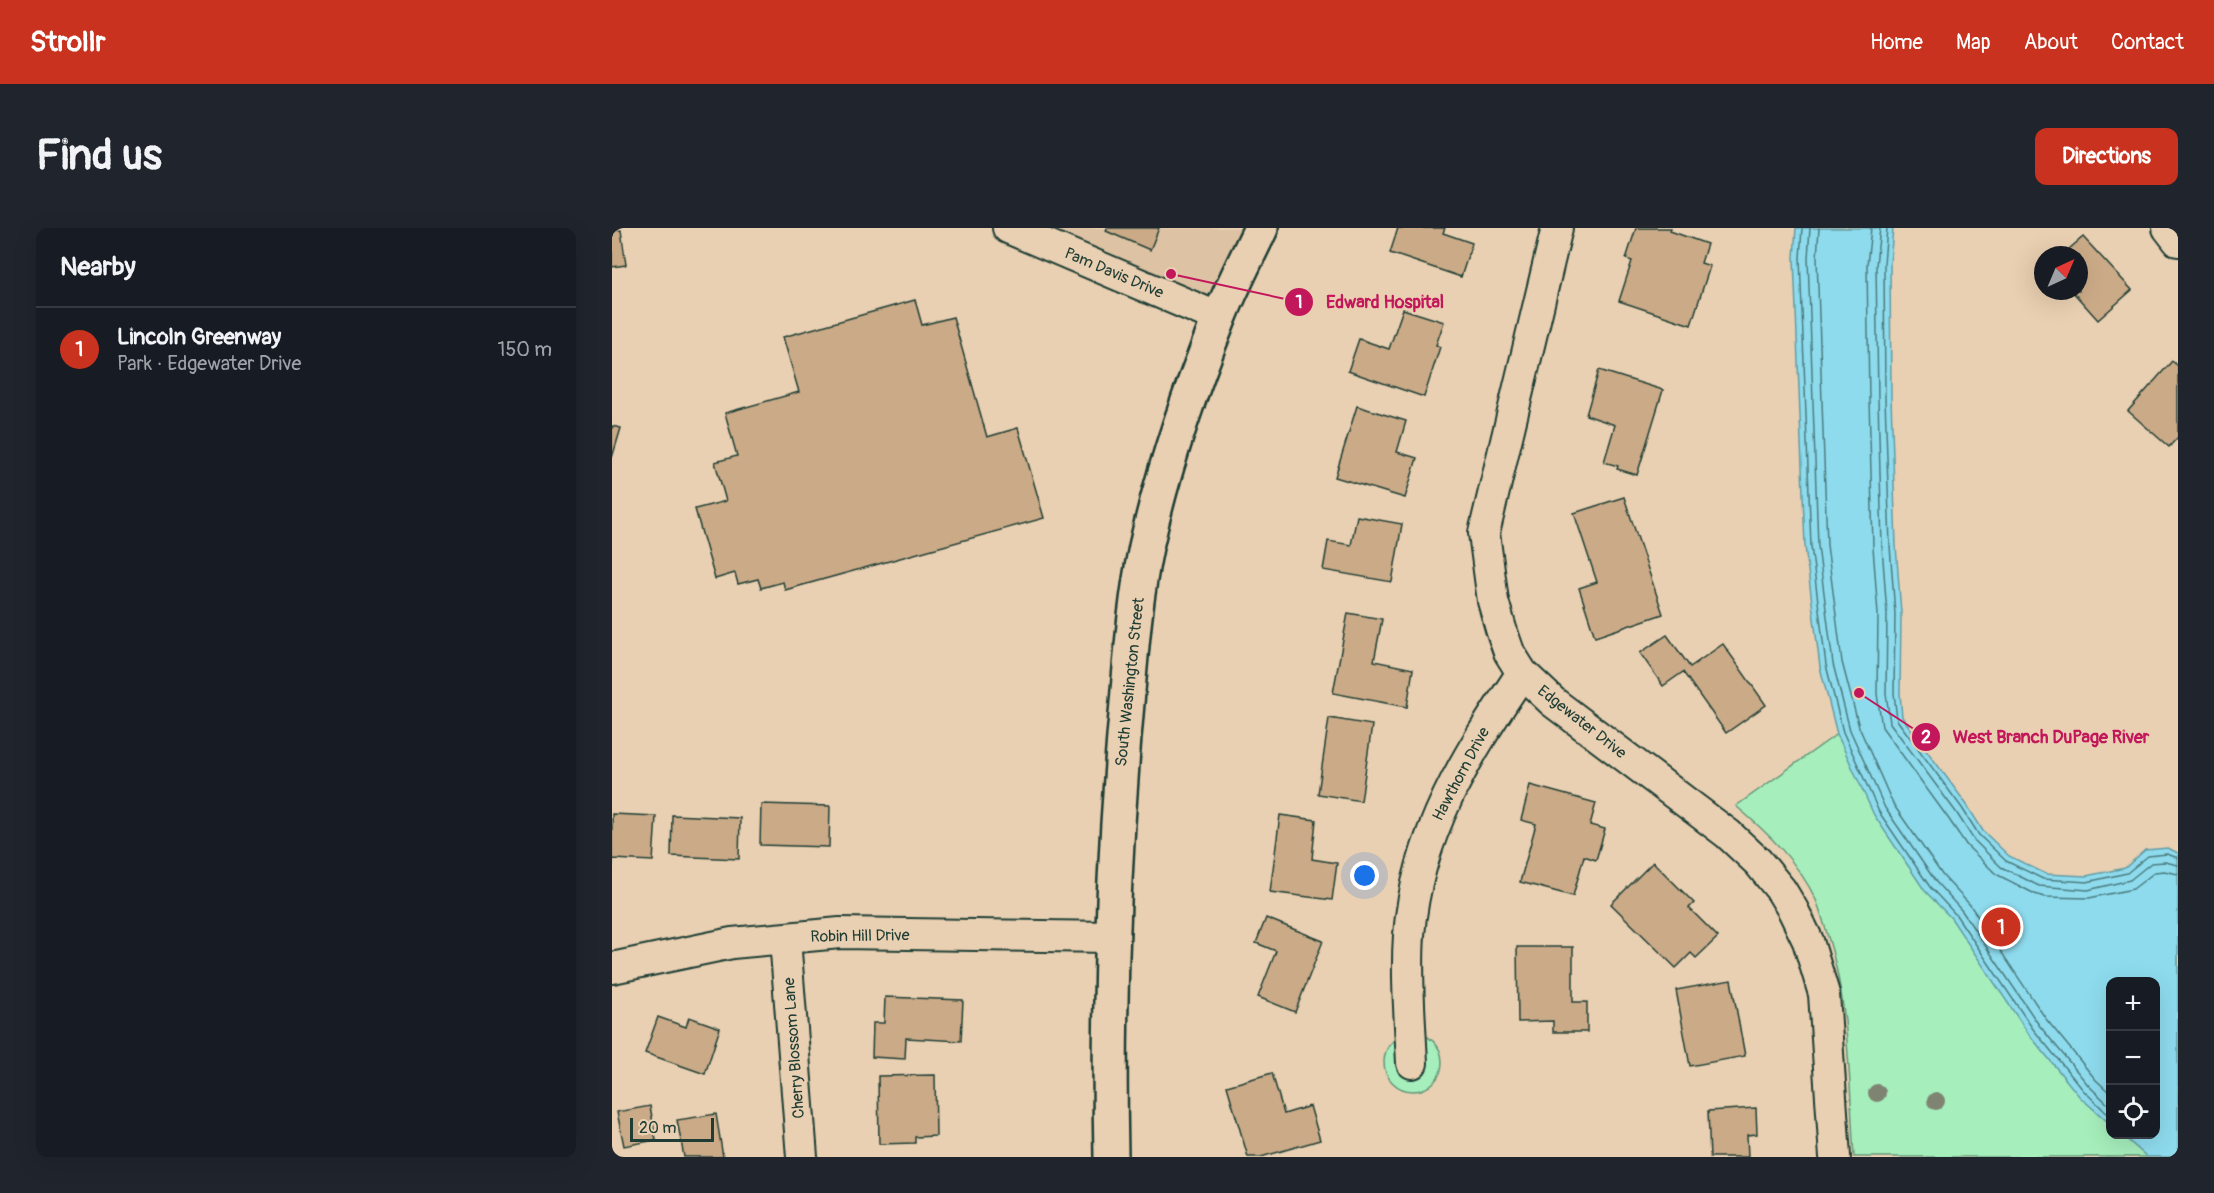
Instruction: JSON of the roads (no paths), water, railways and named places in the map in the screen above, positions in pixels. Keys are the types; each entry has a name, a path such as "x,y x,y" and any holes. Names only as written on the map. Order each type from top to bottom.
{"main road":[{"name":"South Washington Street","path":"1111,1157 1109,1088 1116,836 1130,670 1145,549 1169,457 1219,318 1261,228"}],"street":[{"name":"Pam Davis Drive","path":"1008,228 1219,318"},
{"name":"Edgewater Drive","path":"1557,228 1484,533 1486,565 1493,601 1509,652 1522,673 1553,702 1728,834 1758,862 1781,890 1808,941 1824,994 1836,1157"},
{"path":"2168,228 2178,242"},
{"name":"Hawthorn Drive","path":"1412,1063 1408,965 1418,879 1430,838 1449,792 1483,731 1522,673"},
{"name":"Robin Hill Drive","path":"612,968 732,944 840,933 1112,937"},
{"name":"Cherry Blossom Lane","path":"785,939 802,1157"}],"water":[{"path":"1796,228 1893,228 1890,264 1891,398 1896,546 1901,613 1902,717 1967,805 1983,831 2009,856 2046,874 2086,876 2125,868 2145,850 2168,848 2178,853 2178,1157 2147,1157 2127,1139 2160,1139 2160,977 2106,977 2106,1120 2079,1096 2028,1033 1951,918 1925,891 1874,815 1837,734 1820,667 1805,546 1794,258"}],"place":[{"name":"Edward Hospital","path":"1171,274"},
{"name":"West Branch DuPage River","path":"1859,693"},
{"name":"Lincoln Greenway","path":"2001,927"}]}
